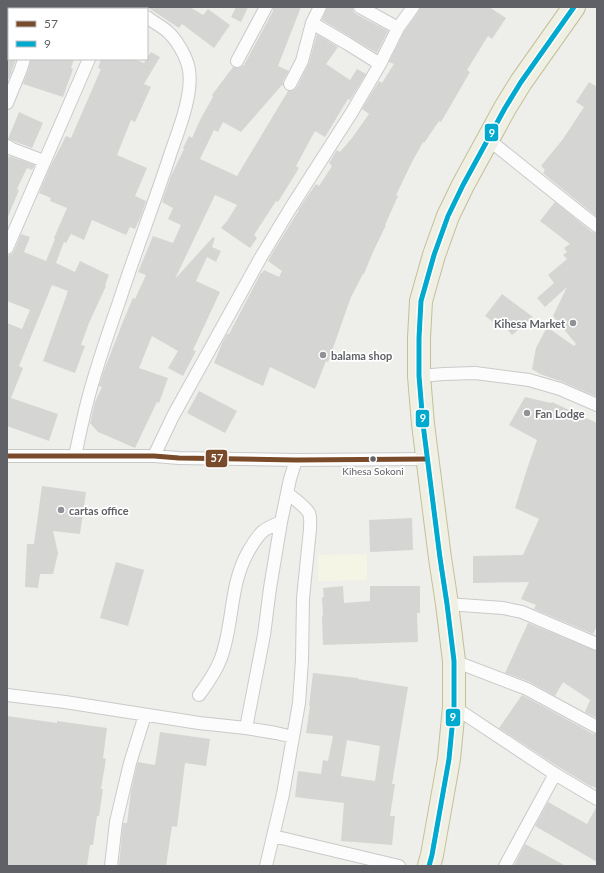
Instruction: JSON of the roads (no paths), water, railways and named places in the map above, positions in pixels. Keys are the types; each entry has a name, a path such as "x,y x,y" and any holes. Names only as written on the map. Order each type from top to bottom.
{"highway":[{"path":"430,866 449,759 454,707 454,661 423,424 419,376 421,301 434,256 448,216 463,185 520,82 574,7"}],"street":[{"path":"237,61 266,7"},
{"path":"290,84 302,61 312,23 320,7"},
{"path":"360,7 398,28"},
{"path":"154,456 173,416 261,257 352,112 380,64 398,28 412,7"},
{"path":"75,456 92,384 120,298 156,199 188,98 190,81 187,59 167,31 148,18"},
{"path":"312,23 380,64"},
{"path":"7,103 24,60"},
{"path":"7,248 89,60"},
{"path":"488,140 597,226"},
{"path":"7,146 44,161"},
{"path":"419,376 475,373 529,380 560,389 597,405"},
{"path":"7,456 154,456 179,458 296,460 427,459"},
{"path":"246,728 264,635 281,522 296,460"},
{"path":"266,866 283,794 299,703 302,660 303,598 308,557 309,513 298,501 287,493"},
{"path":"199,695 217,669 222,657 230,621 237,576 244,559 262,532 281,522"},
{"path":"447,604 503,608 522,612 597,644"},
{"path":"454,661 527,689 597,727"},
{"path":"7,695 65,702 199,723 246,728 293,737"},
{"path":"454,707 555,774 597,799"},
{"path":"111,866 116,822 130,763 144,715"},
{"path":"504,866 555,774"},
{"path":"273,836 399,866"}],"place":[{"name":"Kihesa Market","path":"573,323"},
{"name":"balama shop","path":"323,355"},
{"name":"Fan Lodge","path":"527,413"},
{"name":"Kihesa Sokoni","path":"373,459"},
{"name":"cartas office","path":"61,510"}]}
